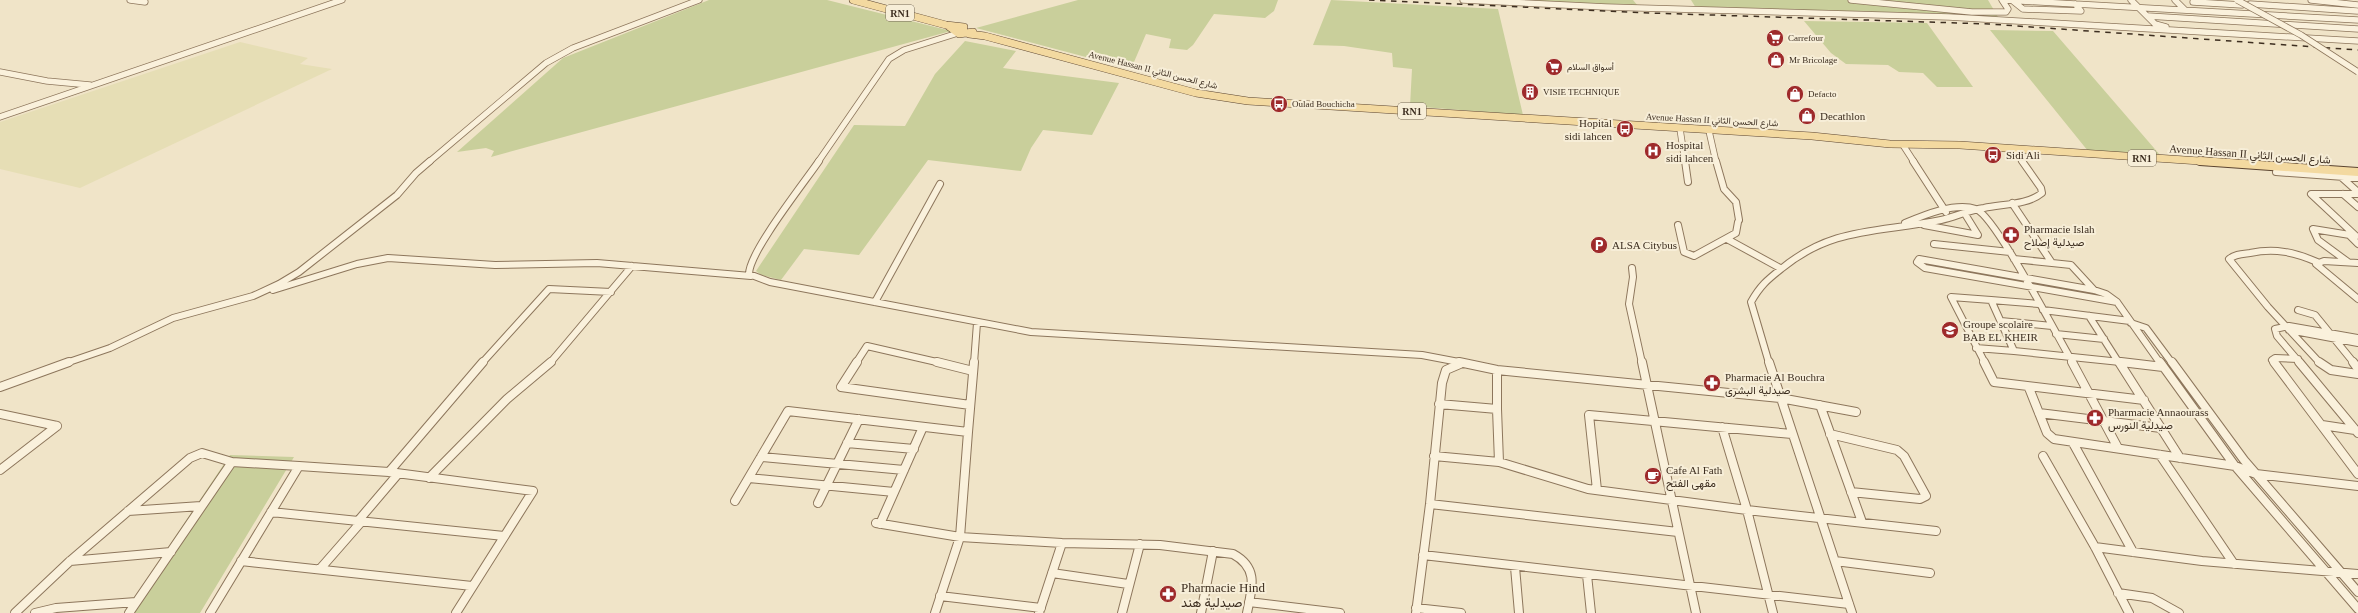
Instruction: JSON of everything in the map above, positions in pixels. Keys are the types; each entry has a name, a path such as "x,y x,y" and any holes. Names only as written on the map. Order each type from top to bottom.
{"main road":[{"name":"RN1","path":"853,0 946,25 964,27"},
{"name":"RN1","path":"946,25 957,32"},
{"path":"957,32 964,27 971,32"},
{"path":"957,32 971,32"},
{"name":"Avenue Hassan II شارع الحسن الثاني","path":"971,32 1145,80 1232,99 2358,172"}],"street":[{"path":"130,0 144,2"},
{"path":"0,117 342,0"},
{"path":"264,292 299,272 397,195 416,173 546,63 573,48 700,0"},
{"path":"1463,0 1606,7 1949,17 2358,40"},
{"path":"1851,0 1967,12 2006,12 2008,9 2003,0"},
{"path":"2003,0 2138,6 2358,20"},
{"path":"2094,0 2098,5"},
{"path":"2116,0 2121,6"},
{"path":"2131,0 2155,24 2162,26 2358,40"},
{"path":"2171,0 2175,0 2185,10"},
{"path":"2237,0 2301,35 2358,72"},
{"path":"2311,0 2351,2 2358,5"},
{"path":"2013,1 2018,7 2023,9 2081,11 2075,4"},
{"path":"2192,1 2242,5"},
{"path":"2192,1 2213,20"},
{"path":"2351,2 2358,12"},
{"path":"2250,4 2358,12"},
{"path":"2300,7 2326,27"},
{"path":"2148,16 2358,29"},
{"path":"751,276 747,269 756,252 889,59 904,50 957,32"},
{"path":"0,72 47,81 94,85"},
{"path":"1680,129 1688,182"},
{"path":"1678,225 1684,252 1688,255 1698,255 1738,232 1736,202 1724,189 1720,180 1709,130"},
{"path":"1901,143 1946,212"},
{"path":"1852,613 1780,398 1754,317 1751,302 1760,286 1780,268 1831,238 1901,225 1920,224 1977,210 2036,199 2042,193 2038,184 2013,149"},
{"path":"2325,170 2332,176"},
{"path":"2276,172 2358,178"},
{"path":"2340,176 2358,193"},
{"path":"875,302 940,184"},
{"path":"2358,193 2311,194 2354,236 2358,244"},
{"path":"2343,194 2358,207"},
{"path":"2012,203 2052,262"},
{"path":"1901,225 1917,219 1966,208 1977,210 1987,218 2010,252 2070,357 2118,448"},
{"path":"1965,214 1985,249"},
{"path":"1920,224 1978,236"},
{"path":"2348,263 2318,240 2312,229 2354,236"},
{"path":"1727,239 1780,268"},
{"path":"1934,244 2010,252"},
{"path":"2358,263 2317,262 2292,251 2276,248 2239,254 2229,259 2285,328 2322,366 2335,371 2358,374"},
{"path":"0,387 110,348 173,318 376,259 388,258 495,265 582,262 751,276 977,323 1057,334 1415,355 1497,370 1780,398 1856,412"},
{"path":"2117,302 1925,268 1918,265 1917,262 1919,259 2094,290 2107,294 2117,302 2235,466 2358,609"},
{"path":"2014,259 2071,265 2094,290"},
{"path":"2317,262 2318,267 2358,299"},
{"path":"429,478 507,399 547,367 632,266"},
{"path":"1632,268 1635,279 1630,290 1629,304 1672,501 1689,587 1696,613"},
{"path":"389,472 467,380 548,289 611,292"},
{"path":"2144,400 2029,388 1992,381 1951,297 1959,296 2041,307 2130,322 2145,326 2256,474 2358,592"},
{"path":"1991,300 2014,351"},
{"path":"2298,310 2306,311 2315,315 2358,369"},
{"path":"2089,316 2121,363 2180,458"},
{"path":"2001,321 2052,326"},
{"path":"935,613 960,537 977,323"},
{"path":"2357,431 2298,359 2277,336 2275,329 2285,328 2332,336 2358,338"},
{"path":"2056,334 2104,338"},
{"path":"2332,336 2358,343"},
{"path":"970,405 841,387 867,346 973,371"},
{"path":"1976,348 2163,367"},
{"path":"2151,350 2164,352"},
{"path":"2298,359 2275,358 2272,360 2358,474"},
{"path":"1460,364 1446,370 1442,383 1430,504 1416,610 1461,613"},
{"path":"1497,370 1499,462"},
{"path":"2029,388 2038,413 2049,436 2074,442 2235,466 2256,474 2358,486"},
{"path":"1439,404 1497,409"},
{"path":"1820,405 1862,522"},
{"path":"735,501 788,411 968,432"},
{"path":"2038,413 2161,428"},
{"path":"0,414 57,426 0,470"},
{"path":"1597,490 1588,416 1792,434"},
{"path":"818,503 859,419"},
{"path":"2322,425 2357,431"},
{"path":"923,426 914,449 878,524 960,537 1062,543 1140,544 1233,554 1243,558 1248,564 1252,581 1247,613"},
{"path":"1722,427 1747,510 1773,613"},
{"path":"1830,434 1897,450 1904,456 1926,496 1920,499 1851,492"},
{"path":"2074,442 2133,552"},
{"path":"847,443 914,449"},
{"path":"18,612 70,561 193,456 202,453 232,462 389,472 532,491 456,613"},
{"path":"2160,455 2234,564"},
{"path":"761,456 904,470"},
{"path":"1434,456 1499,462 1576,486 1597,490 1747,510 1936,530"},
{"path":"2043,456 2095,547 2129,613"},
{"path":"129,613 232,462"},
{"path":"210,613 299,466"},
{"path":"320,569 398,474"},
{"path":"749,478 894,492"},
{"path":"1430,504 1678,532"},
{"path":"128,511 201,506"},
{"path":"271,512 504,536"},
{"path":"940,596 1040,610 1062,543"},
{"path":"1122,613 1128,584 1140,544"},
{"path":"2095,547 2234,564 2328,573 2340,572 2358,574"},
{"path":"1201,613 1213,551"},
{"path":"70,561 171,552"},
{"path":"1423,555 1515,567 1849,604"},
{"path":"1835,560 1930,573"},
{"path":"241,561 472,586"},
{"path":"1515,567 1519,613"},
{"path":"1052,573 1128,584"},
{"path":"1587,575 1591,613"},
{"path":"2118,592 2152,598 2179,613"},
{"path":"35,613 56,608 136,602"},
{"path":"1249,602 1340,613"}],"shaded area":[{"path":"240,42 308,58 300,64 332,69 80,188 0,169 0,122"}],"green space":[{"path":"709,0 827,0 951,31 491,157 494,151 486,148 457,152 563,58"},
{"path":"1078,0 1278,0 1274,11 1265,18 1214,14 1193,45 1187,50 1169,48 1171,39 1146,34 1131,69 976,28"},
{"path":"1331,0 1498,9 1523,115 1410,106 1412,69 1393,67 1392,53 1344,46 1313,45"},
{"path":"1501,0 1633,0 1638,6"},
{"path":"1691,0 1988,0 1998,17 1696,8"},
{"path":"1804,21 1927,23 1973,87 1937,87 1923,73 1899,72 1888,65 1846,64 1831,53"},
{"path":"1990,30 2053,31 2160,155 2088,151"},
{"path":"965,41 1016,51 1003,68 1119,83 1092,135 1043,130 1031,148 1021,171 928,160 859,255 804,249 781,280 761,275 756,271 854,125 905,126 935,74"},
{"path":"230,455 294,457 200,613 124,613"}],"railway":[{"path":"1369,0 1650,13 1989,24 2358,50"}],"place":[{"name":"Carrefour","path":"1775,38"},
{"name":"Mr Bricolage","path":"1776,60"},
{"name":"أسواق السلام","path":"1554,67"},
{"name":"VISIE TECHNIQUE","path":"1530,92"},
{"name":"Defacto","path":"1795,94"},
{"name":"Oulad Bouchicha","path":"1279,104"},
{"name":"Decathlon","path":"1807,116"},
{"name":"Hopital sidi lahcen","path":"1625,129"},
{"name":"Hospital sidi lahcen","path":"1653,151"},
{"name":"Sidi Ali","path":"1993,155"},
{"name":"Pharmacie Islah صيدلية إصلاح","path":"2011,235"},
{"name":"ALSA Citybus","path":"1599,245"},
{"name":"Groupe scolaire BAB EL KHEIR","path":"1950,330"},
{"name":"Pharmacie Al Bouchra صيدلية البشرى","path":"1712,383"},
{"name":"Pharmacie Annaourass صيدلية النورس","path":"2095,418"},
{"name":"Cafe Al Fath مقهى الفتح","path":"1653,476"},
{"name":"Pharmacie Hind صيدلية هند","path":"1168,594"}]}
